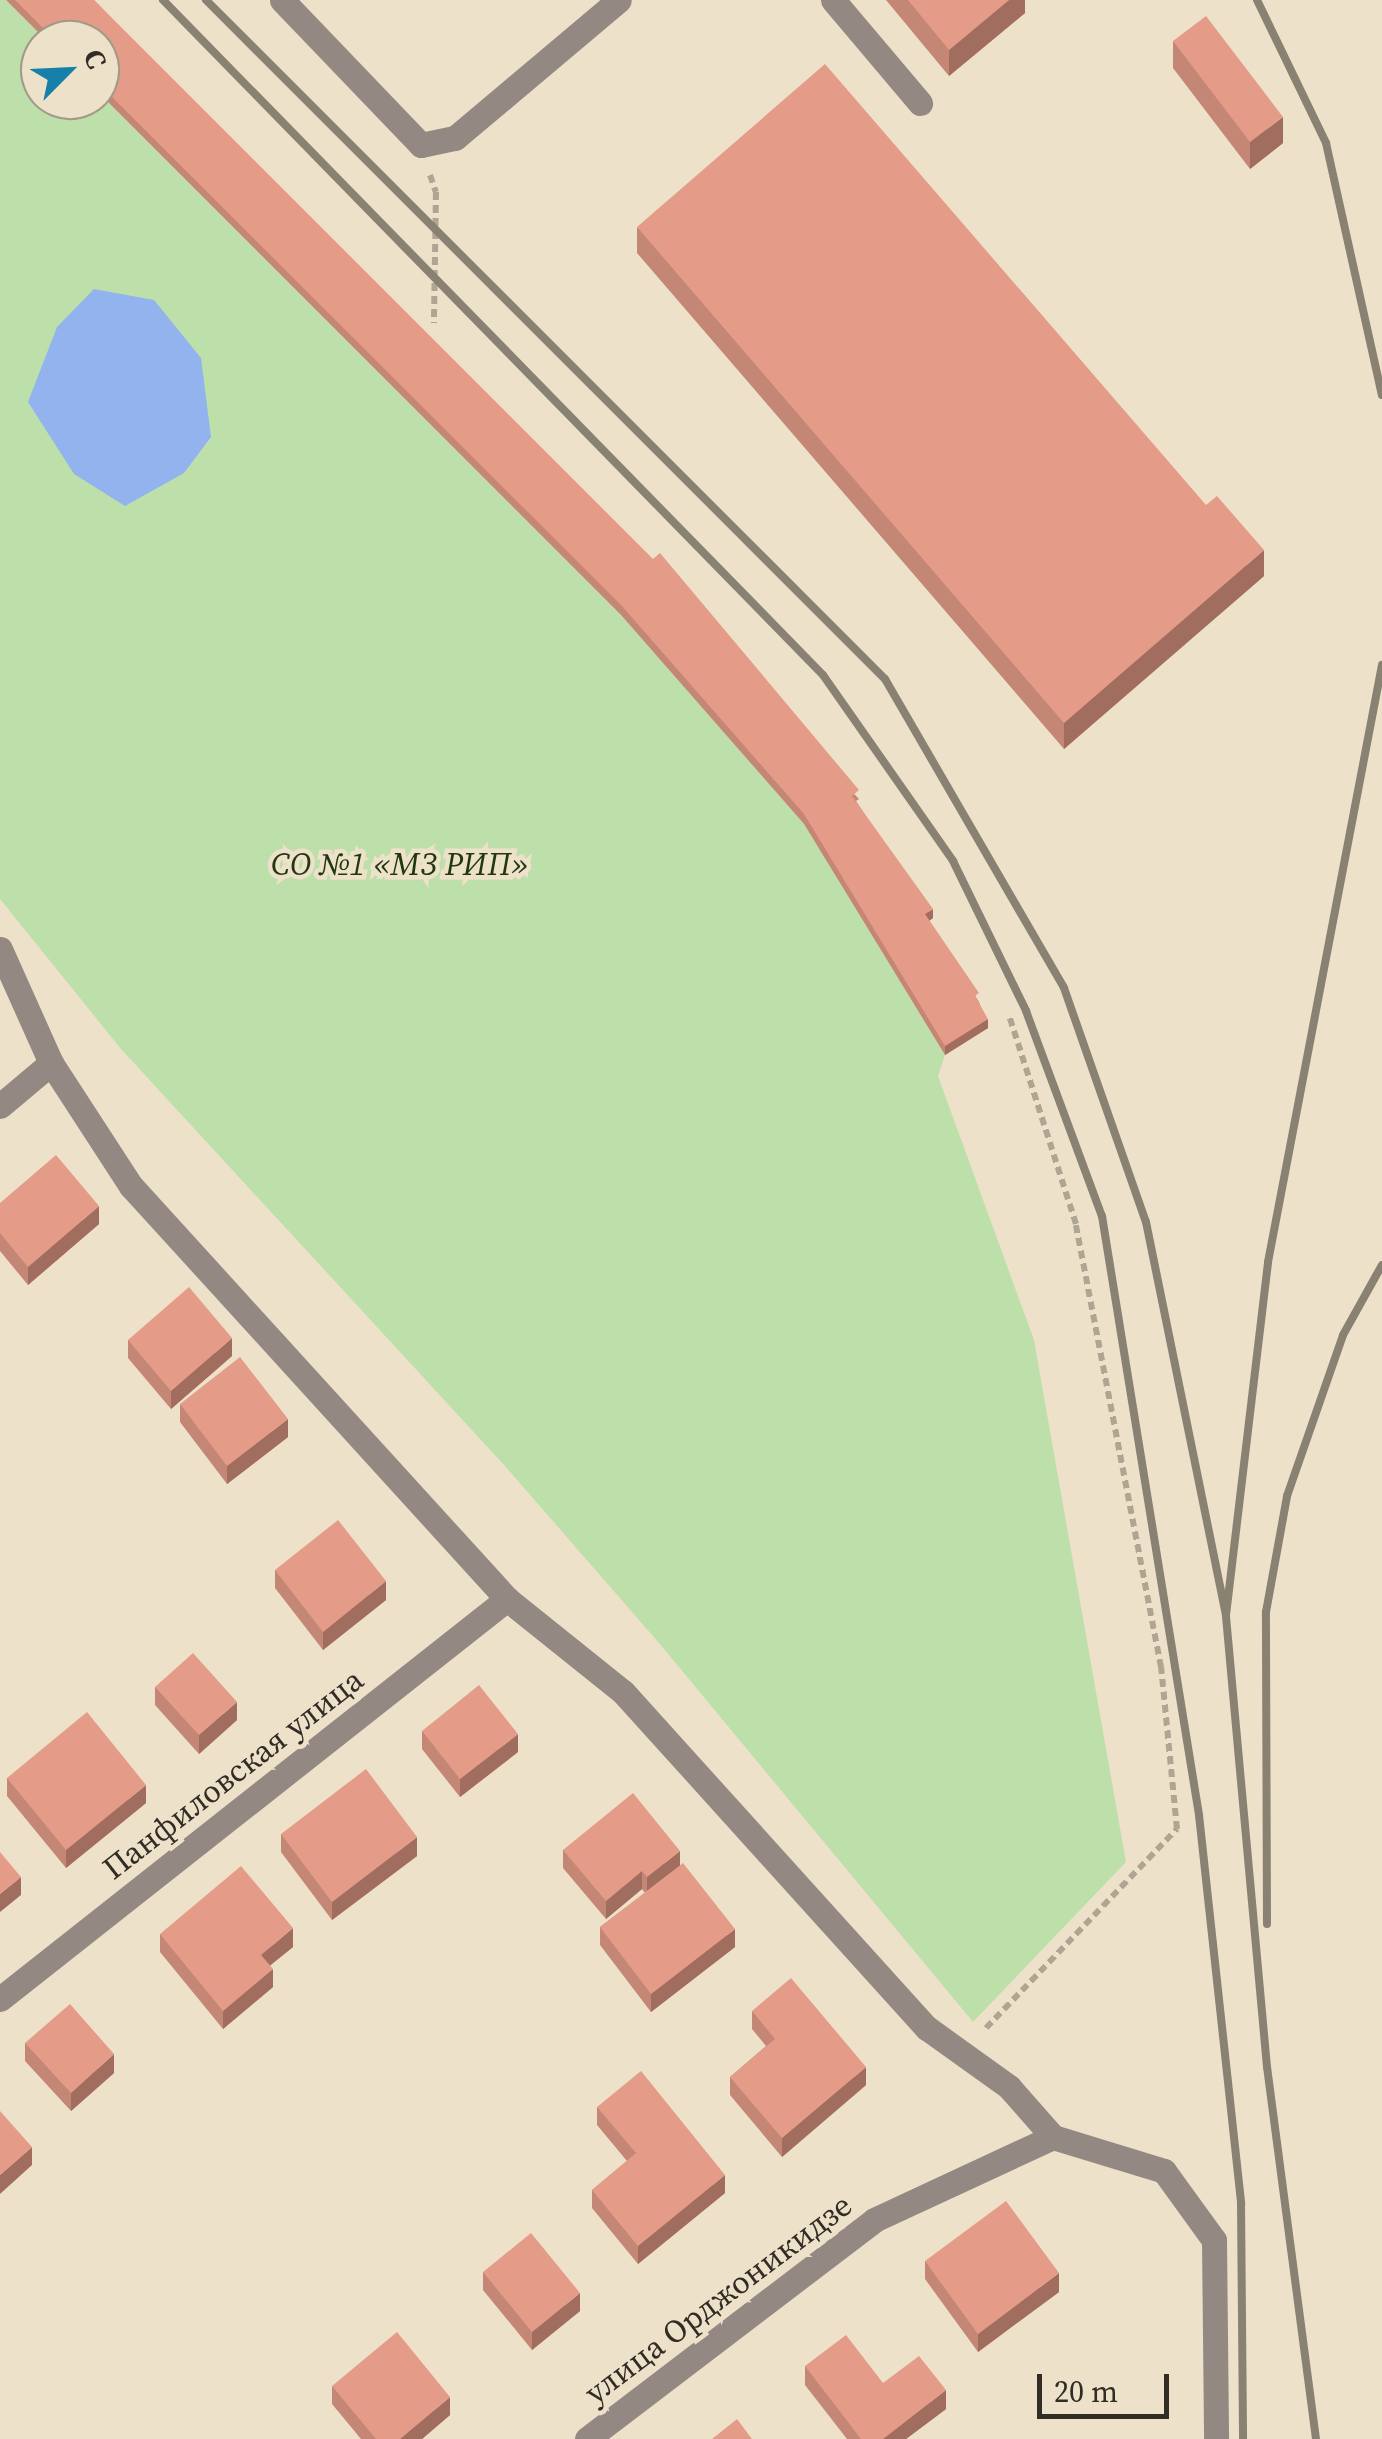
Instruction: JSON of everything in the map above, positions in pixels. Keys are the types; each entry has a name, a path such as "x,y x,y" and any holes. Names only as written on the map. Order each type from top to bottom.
{"street":[{"path":"282,0 420,146 456,138 619,0"},
{"path":"833,0 920,104"},
{"path":"0,949 52,1063 131,1186 506,1600 623,1692 928,2028 1008,2086 1053,2137 1164,2171 1214,2240 1216,2439"},
{"path":"0,1106 52,1063"},
{"name":"Панфиловская улица","path":"0,2000 506,1600"},
{"name":"улица Орджоникидзе","path":"587,2439 874,2220 1053,2137"}],"path":[{"path":"420,146 436,192 434,323"},
{"path":"962,2054 1177,1829 1162,1667 1076,1224 1010,1015"}],"green space":[{"name":"СО №1 «МЗ РИП»","path":"0,0 6,0 26,20 20,20 20,120 120,120 120,114 621,615 804,824 945,1055 938,1076 1034,1340 1126,1862 973,2022 659,1643 504,1465 121,1049 0,899"}],"water":[{"path":"94,289 154,300 201,358 211,437 184,473 125,506 74,474 28,402 57,327"}],"building":[{"path":"15,0 94,0 114,20 35,20"},
{"path":"908,0 1009,0 949,50"},
{"path":"1206,16 1283,117 1250,142 1173,41"},
{"path":"120,26 653,559 660,553 859,790 852,796 933,909 925,914 979,993 975,996 988,1019 945,1046 804,814 621,605 120,105"},
{"path":"825,64 1206,505 1217,496 1264,550 1064,723 637,227"},
{"path":"56,1155 99,1206 28,1267 0,1233 0,1203"},
{"path":"189,1287 232,1338 171,1391 128,1340"},
{"path":"240,1357 288,1419 227,1466 180,1404"},
{"path":"338,1520 386,1581 323,1632 275,1570"},
{"path":"193,1653 237,1702 199,1735 155,1687"},
{"path":"479,1685 518,1734 460,1779 422,1731"},
{"path":"87,1712 146,1785 66,1850 7,1778"},
{"path":"366,1769 417,1837 332,1902 281,1834"},
{"path":"633,1793 680,1851 647,1877 642,1871 606,1901 563,1850"},
{"path":"0,1852 21,1877 0,1894"},
{"path":"683,1863 735,1929 651,1994 600,1927"},
{"path":"241,1866 293,1928 261,1955 273,1969 223,2011 160,1934"},
{"path":"791,1978 866,2067 782,2138 730,2077 775,2039 752,2011"},
{"path":"70,2004 114,2054 71,2093 25,2043"},
{"path":"641,2071 725,2175 638,2246 592,2190 636,2153 597,2107"},
{"path":"0,2111 32,2147 0,2175"},
{"path":"1006,2201 1059,2273 978,2334 925,2261"},
{"path":"531,2233 580,2293 532,2332 483,2272"},
{"path":"397,2332 450,2397 400,2439 376,2439 332,2386"},
{"path":"846,2335 883,2383 919,2356 946,2390 883,2439 861,2439 805,2366"},
{"path":"737,2419 752,2439 712,2439"}],"railway":[{"path":"163,0 823,675 953,861 1026,1011 1102,1216 1199,1815 1241,2204 1243,2439"},
{"path":"206,0 885,679 1064,988 1146,1222 1226,1615"},
{"path":"1257,0 1326,143 1382,395"},
{"path":"1316,2439 1267,2067 1226,1615 1268,1262 1382,665"},
{"path":"1267,1924 1266,1612 1287,1496 1343,1335 1382,1265"}]}
